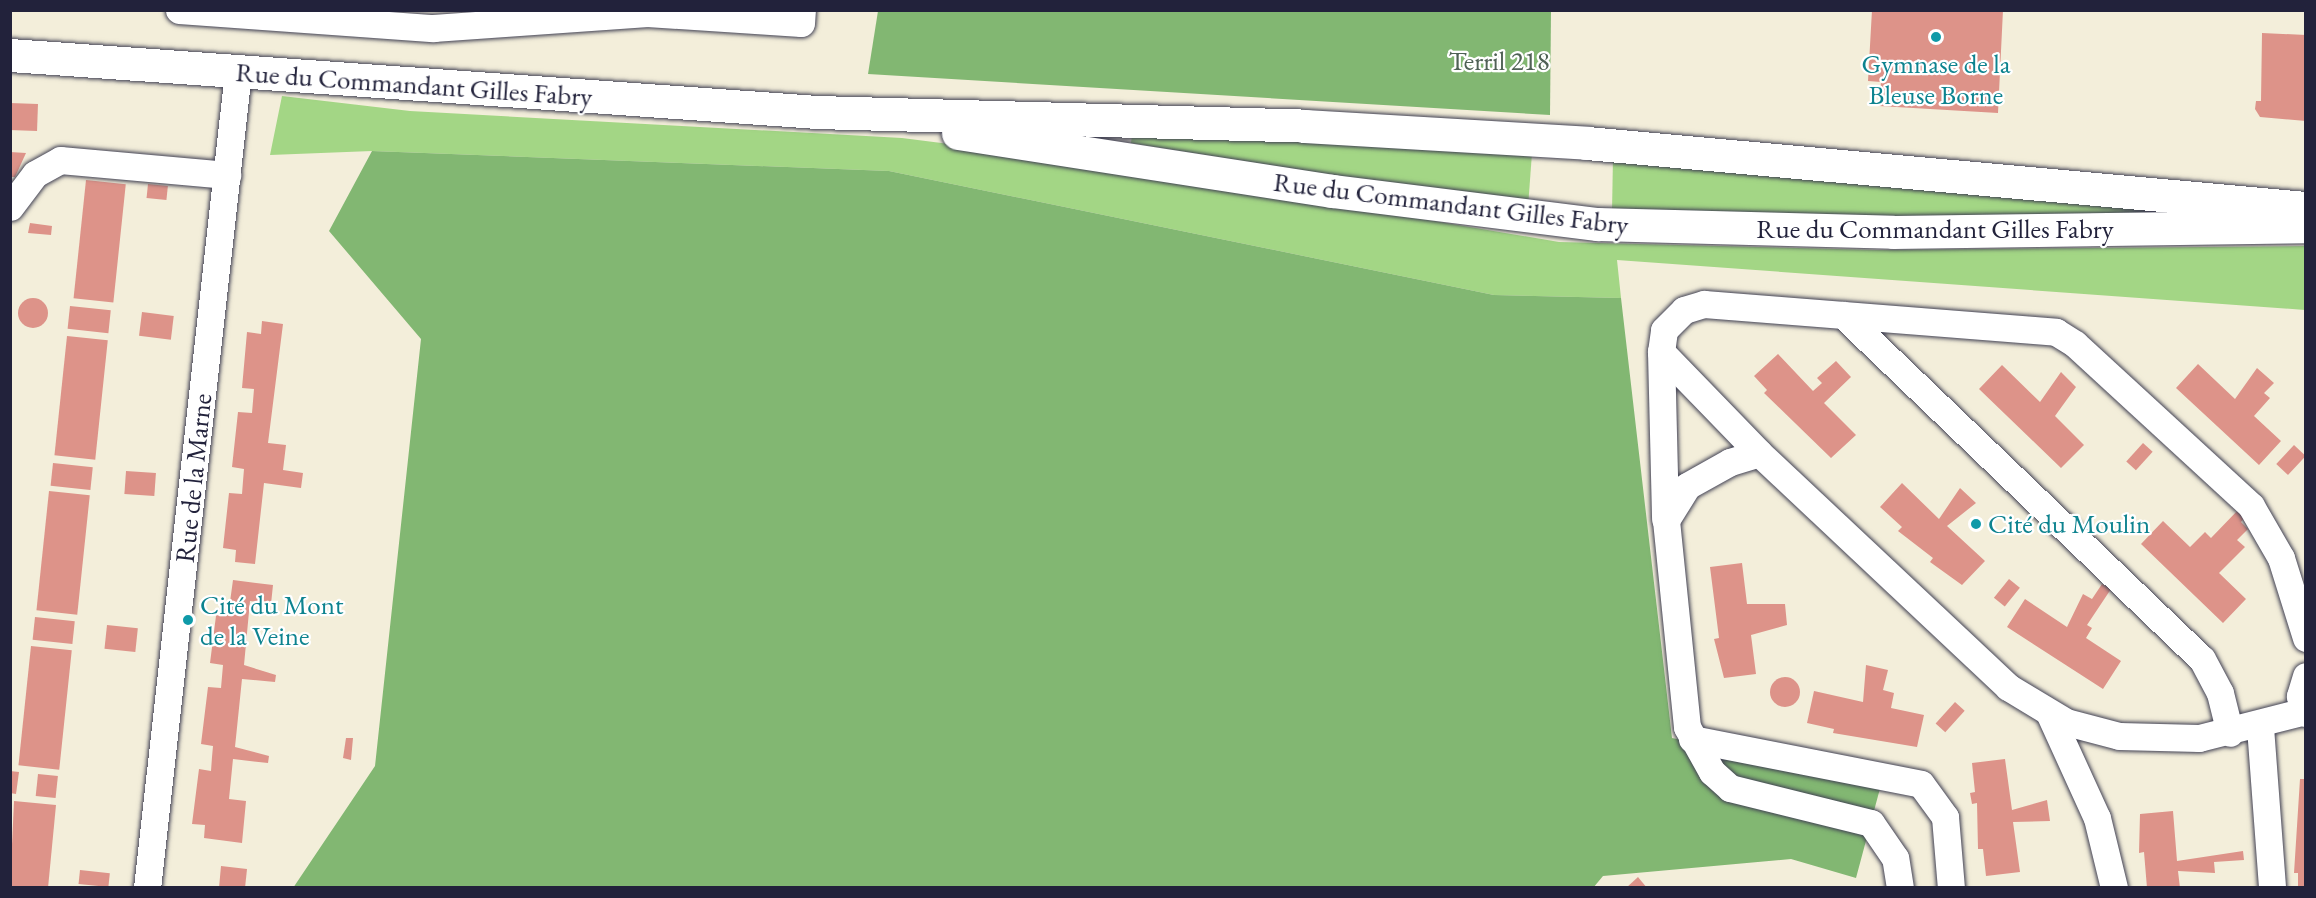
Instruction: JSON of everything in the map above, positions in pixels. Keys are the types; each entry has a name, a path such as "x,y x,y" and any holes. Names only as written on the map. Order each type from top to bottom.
{"street":[{"path":"179,10 433,28 647,13 801,23 802,10"},
{"name":"Rue du Commandant Gilles Fabry","path":"10,56 817,112 1304,126 1587,143 2306,208"},
{"name":"Rue de la Marne","path":"147,888 238,72"},
{"name":"Rue du Commandant Gilles Fabry","path":"817,112 1332,191 1597,224 1893,232 2306,226"},
{"path":"10,207 42,168 70,159 227,175"},
{"path":"1900,888 1895,858 1871,823 1730,788 1712,772 1692,739 1680,693 1665,520 1661,352 1669,323 1704,304 2032,326 2075,344 2251,506 2281,558 2306,638"},
{"path":"1843,315 2202,659 2220,693 2230,734"},
{"path":"1661,352 1760,453 2008,687 2050,715 2084,729 2130,737 2230,734 2305,712 2300,696 2306,676"},
{"path":"1665,520 1698,478 1760,453"},
{"path":"2050,715 2097,818 2115,888"},
{"path":"2260,727 2272,888"},
{"path":"1692,739 1921,784 1945,817 1951,888"}],"green space":[{"name":"Terril 218","path":"878,11 1551,11 1550,115 868,74"},
{"path":"282,96 410,111 902,138 1066,159 1559,242 1877,250 2305,246 2305,310 1617,260 1621,298 1494,295 889,171 372,151 270,155"},
{"path":"1133,127 1532,153 1528,207 1131,143"},
{"path":"372,151 889,171 1494,295 1621,298 1672,738 1882,781 1856,878 1791,859 1603,876 1593,888 293,888 375,766 421,339 329,231"},
{"path":"1613,157 2148,204 2149,220 1612,212"}],"building":[{"path":"1872,10 2003,10 1998,113 1879,106 1881,82 1868,81"},
{"path":"2262,33 2306,35 2306,121 2260,117 2255,109 2256,101 2261,101"},
{"path":"10,103 38,104 37,131 10,130"},
{"path":"10,152 26,153 15,177 10,177"},
{"path":"86,180 126,184 113,303 74,298"},
{"path":"148,184 168,186 166,200 147,198"},
{"path":"30,223 52,226 51,235 28,233"},
{"path":"33,298 39,299 47,307 47,319 39,327 33,328 27,327 19,319 18,313 19,307 27,299"},
{"path":"70,306 111,310 108,333 68,329"},
{"path":"142,312 174,316 171,340 139,336"},
{"path":"262,321 283,324 268,443 286,445 283,470 303,473 301,488 264,483 255,564 235,562 236,550 223,548 229,493 242,494 244,469 232,467 238,412 252,413 254,389 242,388 247,332 261,334"},
{"path":"67,336 108,340 95,460 54,455"},
{"path":"1778,354 1813,391 1822,383 1817,378 1836,361 1851,377 1824,403 1856,435 1831,458 1764,393 1767,390 1754,376"},
{"path":"2198,364 2235,399 2257,368 2274,383 2264,393 2270,398 2254,416 2281,441 2259,465 2176,388"},
{"path":"2002,365 2040,402 2061,372 2076,387 2055,416 2084,445 2061,468 1979,389"},
{"path":"2143,443 2153,452 2136,470 2126,462"},
{"path":"2294,445 2306,456 2288,475 2276,464"},
{"path":"53,463 93,467 90,490 51,486"},
{"path":"126,471 156,473 154,496 124,494"},
{"path":"1902,483 1939,519 1960,488 1976,503 1947,526 1985,561 1962,585 1930,562 1933,558 1898,531 1902,527 1880,507"},
{"path":"49,491 90,495 77,615 36,610"},
{"path":"2239,509 2246,516 2241,522 2248,529 2237,540 2245,547 2219,573 2246,599 2223,623 2141,544 2163,521 2190,547 2205,532 2211,538"},
{"path":"1742,563 1747,604 1785,604 1787,625 1751,635 1756,674 1724,678 1714,639 1719,638 1710,567"},
{"path":"2009,579 2020,588 2005,606 1994,598"},
{"path":"233,580 273,585 271,604 250,601 244,665 276,675 275,682 242,679 235,747 269,756 268,763 233,759 229,799 246,801 242,843 204,838 205,825 192,824 199,769 211,771 213,746 201,744 208,687 221,688 223,665 210,663 217,608 229,609"},
{"path":"2102,584 2111,589 2087,625 2092,628 2086,638 2121,661 2103,689 2007,627 2025,599 2067,627 2083,594 2092,599"},
{"path":"35,617 75,621 72,644 33,640"},
{"path":"107,625 138,628 135,652 104,649"},
{"path":"31,646 72,650 59,770 18,765"},
{"path":"1866,665 1888,670 1883,690 1894,693 1891,708 1924,715 1917,747 1833,733 1834,729 1807,723 1814,691 1863,702"},
{"path":"1785,677 1796,681 1800,692 1796,703 1785,707 1774,703 1770,692 1774,681"},
{"path":"1955,702 1965,711 1945,732 1936,724"},
{"path":"346,738 353,738 351,760 343,758"},
{"path":"2005,759 2012,810 2047,800 2050,821 2013,822 2020,872 1986,876 1983,849 1978,849 1977,803 1972,804 1970,793 1975,792 1972,763"},
{"path":"10,771 19,772 16,794 10,793"},
{"path":"38,774 58,776 56,798 36,796"},
{"path":"2300,779 2306,779 2306,888 2298,888 2298,873 2294,873"},
{"path":"14,801 56,805 48,888 10,888"},
{"path":"2173,811 2177,861 2243,851 2244,860 2214,862 2215,873 2178,871 2180,888 2147,888 2144,852 2139,853 2140,814"},
{"path":"221,866 247,869 245,888 219,888"},
{"path":"80,870 110,873 108,887 79,884"},
{"path":"1638,877 1647,888 1626,888"}],"place":[{"name":"Gymnase de la Bleuse Borne","path":"1936,37"},
{"name":"Cité du Moulin","path":"1976,524"},
{"name":"Cité du Mont de la Veine","path":"188,620"}]}
